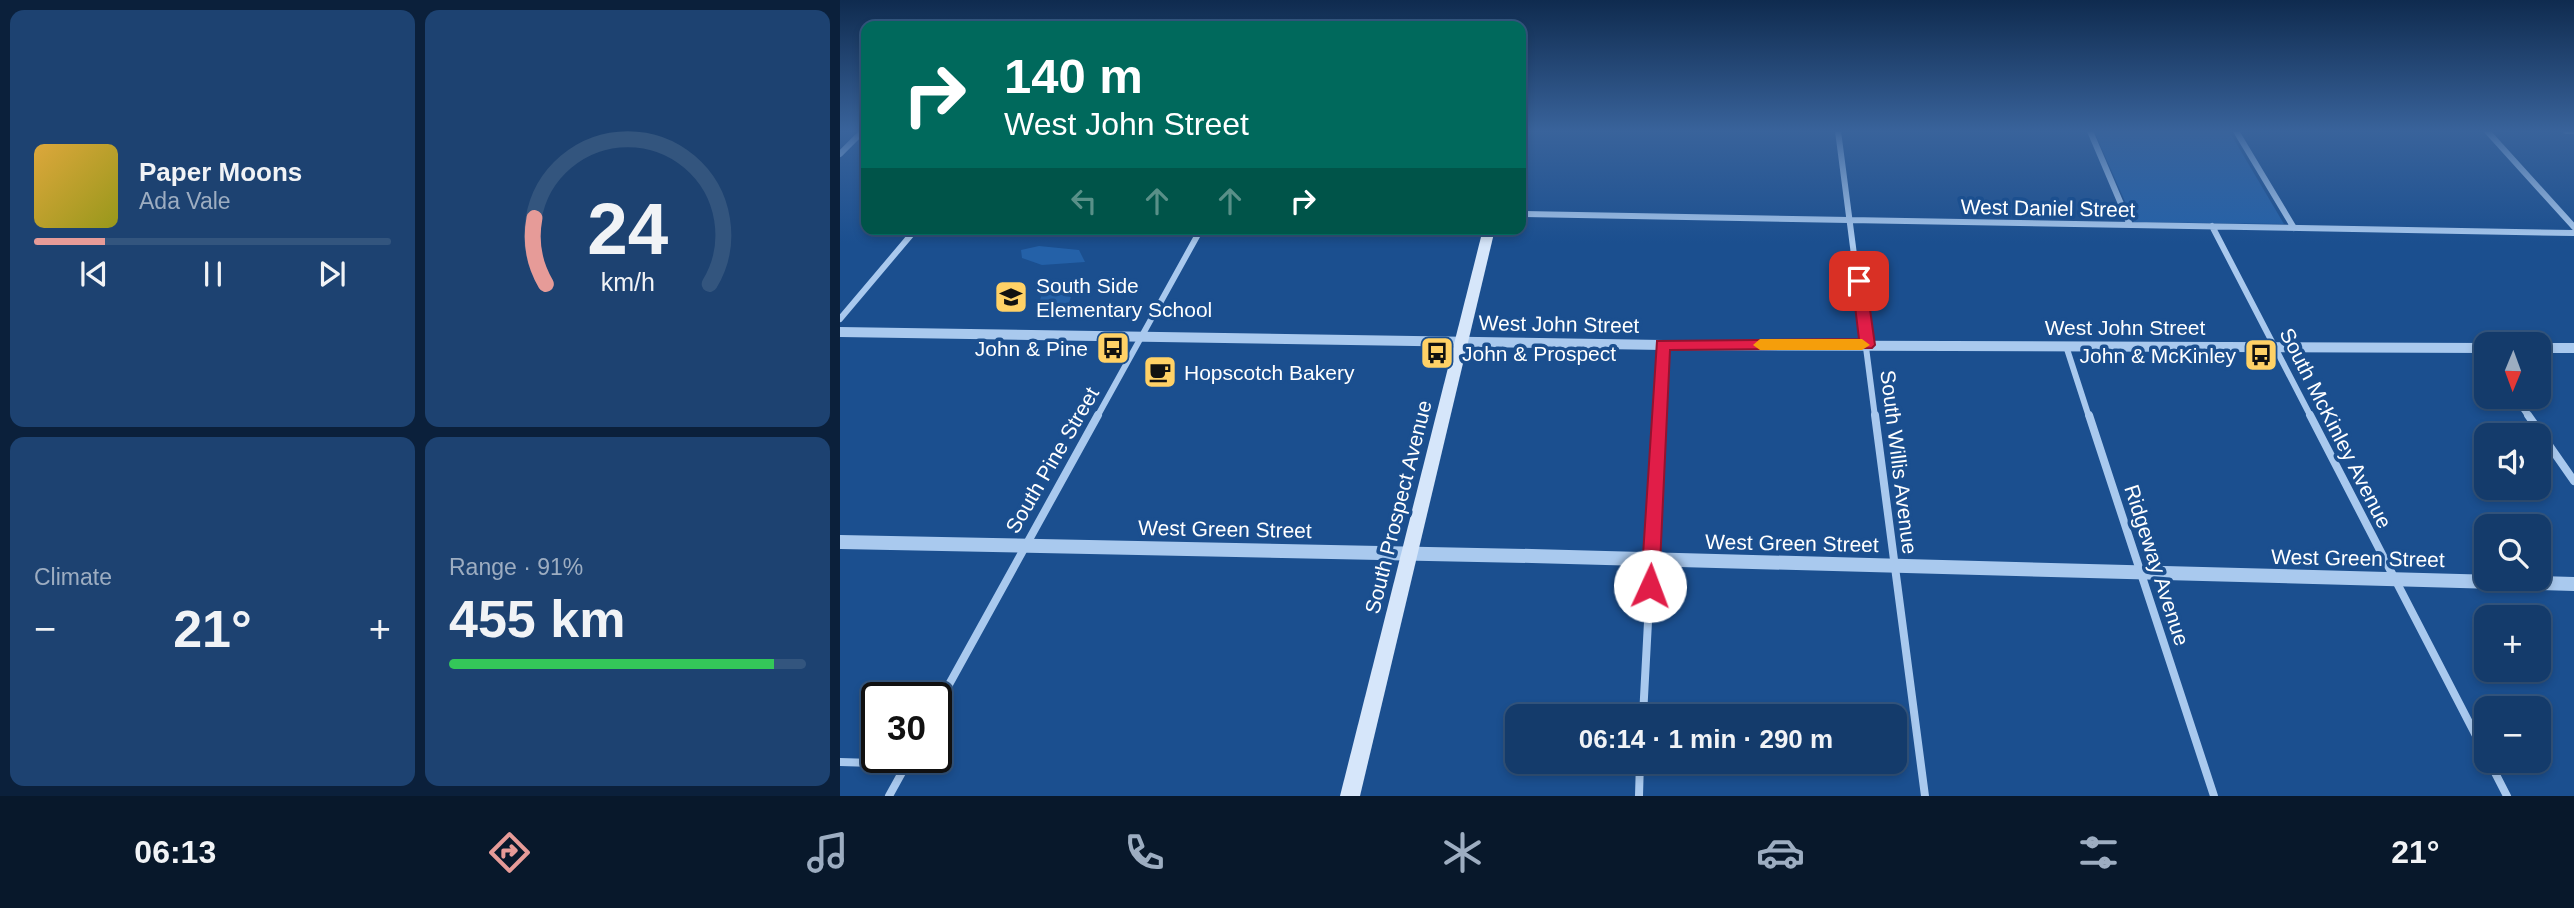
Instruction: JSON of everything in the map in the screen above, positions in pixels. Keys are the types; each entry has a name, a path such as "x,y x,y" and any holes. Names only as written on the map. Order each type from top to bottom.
{"main road":[{"name":"South Prospect Avenue","path":"1350,796 1488,235"}],"street":[{"name":"South Willis Avenue","path":"1843,168 1925,796"},
{"path":"2106,168 2130,225"},
{"path":"2258,168 2294,228"},
{"path":"2521,168 2574,227"},
{"name":"West Daniel Street","path":"1526,214 2574,233"},
{"name":"South McKinley Avenue","path":"2212,226 2474,732"},
{"path":"840,319 911,235"},
{"name":"South Pine Street","path":"950,682 1197,235"},
{"name":"West John Street","path":"840,332 1663,345 2275,347 2474,351"},
{"path":"1644,704 1663,345"},
{"name":"Ridgeway Avenue","path":"2066,346 2214,796"},
{"path":"2552,348 2574,348"},
{"path":"2524,410 2574,481"},
{"name":"West Green Street","path":"840,542 2574,584"},
{"path":"840,762 861,762"},
{"path":"889,796 901,773"},
{"name":"South McKinley Avenue","path":"2495,773 2507,796"},
{"path":"1639,796 1640,774"}],"shaded area":[{"path":"2110,168 2251,168 2284,224 2134,222"},
{"path":"1039,246 1079,250 1085,262 1042,265 1022,258 1021,250"},
{"path":"1053,293 1071,297 1066,308 1057,314 1035,315 1042,294"}],"slow traffic":[{"path":"1760,345 1862,345"}],"place":[{"name":"South Side Elementary School","path":"1011,297"},
{"name":"John & Pine","path":"1113,348"},
{"name":"John & Prospect","path":"1437,353"},
{"name":"John & McKinley","path":"2261,355"},
{"name":"Hopscotch Bakery","path":"1160,372"}],"route":[{"path":"1650,586 1663,345 1867,345 1859,281"}]}
